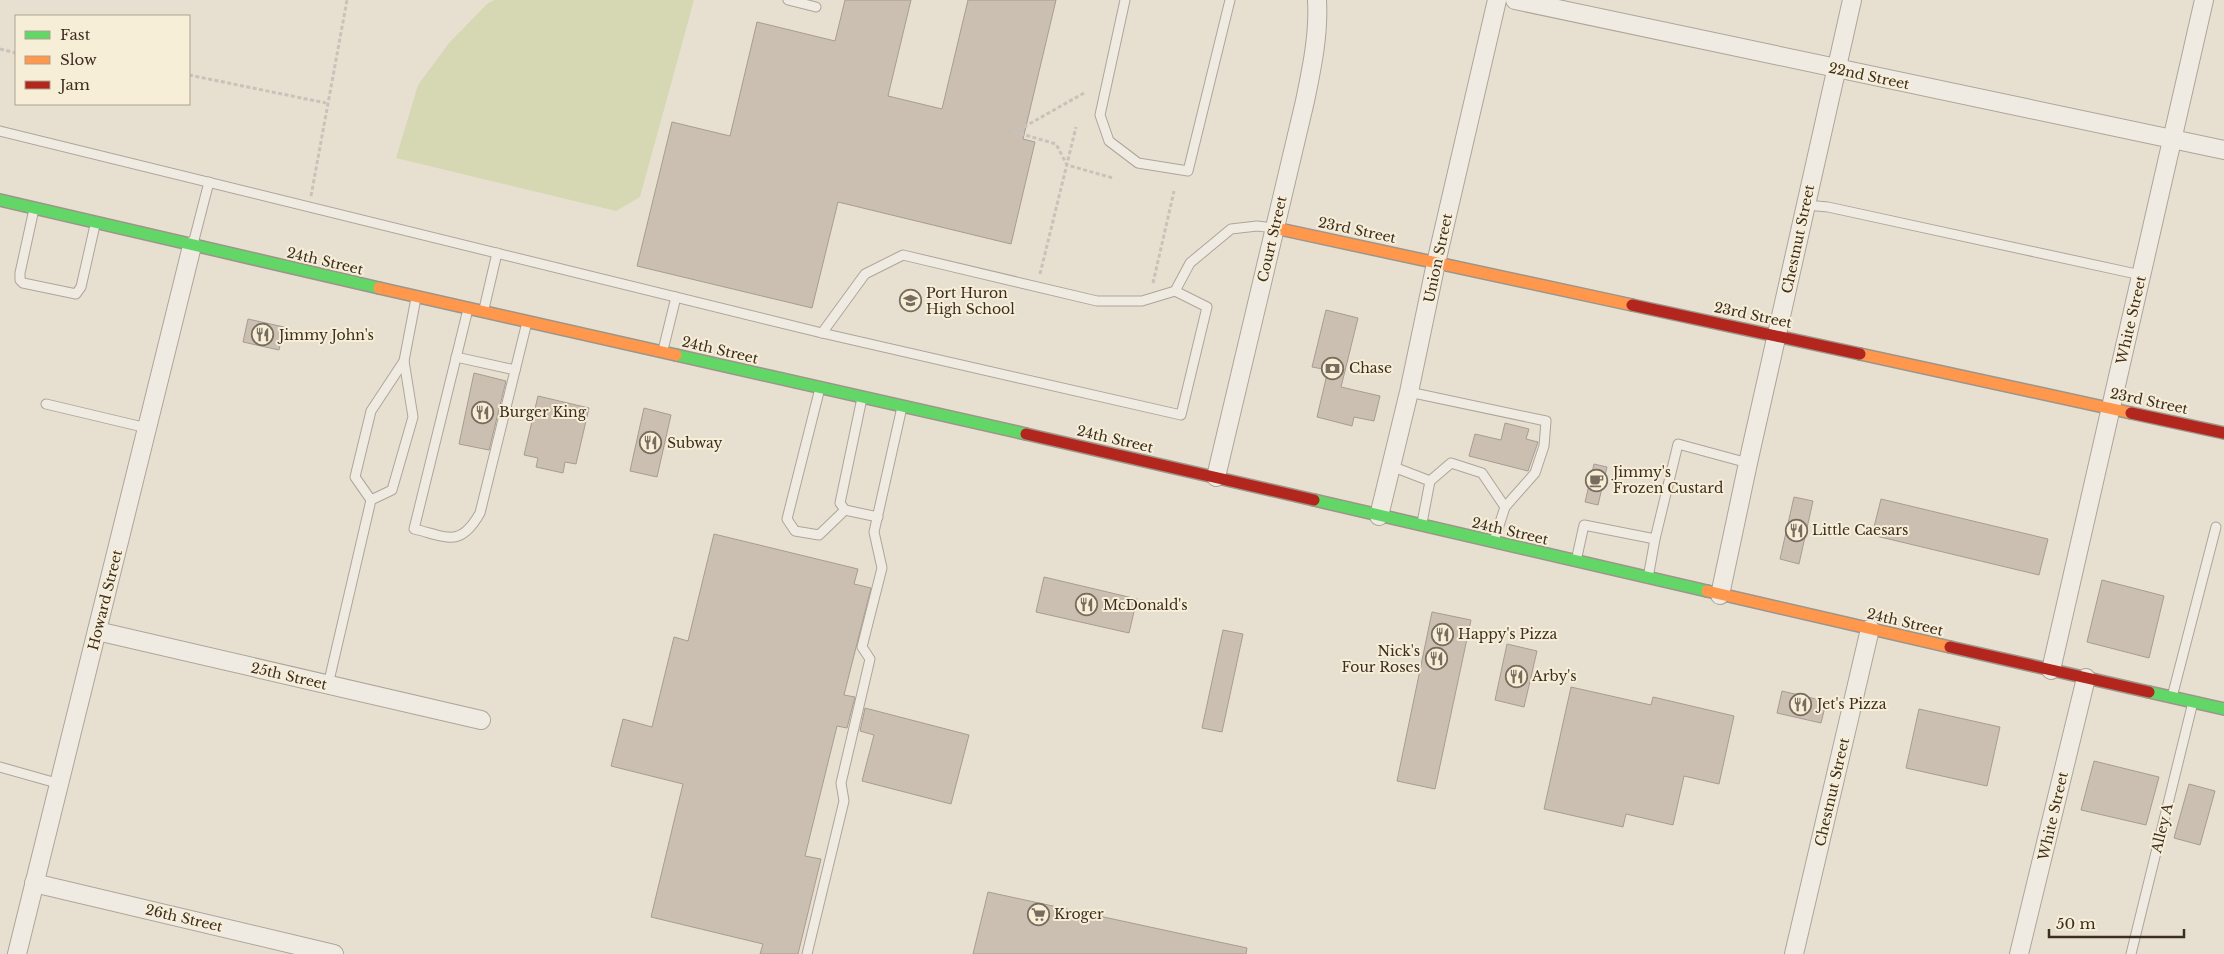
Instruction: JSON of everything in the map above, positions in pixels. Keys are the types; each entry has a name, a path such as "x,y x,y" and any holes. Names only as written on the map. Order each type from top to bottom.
{"street":[{"name":"Court Street","path":"1216,477 1313,61 1318,20 1317,0"},
{"name":"Union Street","path":"1379,516 1409,392 1436,263 1497,0"},
{"name":"22nd Street","path":"1515,0 2224,150"},
{"name":"Chestnut Street","path":"1720,595 1852,0"},
{"name":"White Street","path":"2052,670 2204,0"},
{"name":"24th Street","path":"0,200 192,246 1216,477 1720,595 2224,709"},
{"name":"23rd Street","path":"1275,228 2224,433"},
{"name":"Howard Street","path":"17,954 192,246"},
{"name":"Chestnut Street","path":"1794,954 1870,629"},
{"name":"25th Street","path":"97,631 481,720"},
{"name":"White Street","path":"2019,954 2086,678"},
{"name":"26th Street","path":"34,883 334,954"}],"lane":[{"path":"788,0 816,7"},
{"path":"1125,0 1100,115 1109,141 1138,163 1188,171 1230,0"},
{"path":"0,131 822,333 1181,415 1208,307 1175,291 1142,301 1097,301 903,255 865,274 822,333"},
{"path":"192,246 209,182"},
{"path":"1806,205 1828,207 2141,275"},
{"path":"34,208 20,273 20,280 23,283 76,294 81,287 96,223"},
{"path":"1175,291 1190,263 1231,229 1257,226 1275,228"},
{"path":"483,312 497,253"},
{"path":"371,500 392,490 413,417 404,361 416,297"},
{"path":"662,352 676,297"},
{"path":"468,308 414,529 447,537 458,537 469,532 480,513 527,322"},
{"path":"456,356 515,370"},
{"path":"328,685 371,500 355,478 357,468 371,411 404,361"},
{"path":"820,388 787,519 795,532 818,535 845,510"},
{"path":"1409,392 1546,421 1544,446 1534,473 1505,506 1493,542"},
{"path":"862,398 840,503 845,510 878,517"},
{"path":"46,404 147,428"},
{"path":"807,954 844,801 841,783 870,659 862,647 882,568 874,532 902,407"},
{"path":"1648,578 1678,444 1748,463"},
{"path":"1421,526 1430,481 1451,463 1482,473 1505,506"},
{"path":"1391,466 1430,481"},
{"path":"1576,561 1584,525 1656,539"},
{"path":"2172,697 2216,527"},
{"name":"Alley A","path":"2131,954 2193,702"},
{"path":"0,768 60,784"}],"path":[{"path":"308,206 320,153 326,103 347,0"},
{"path":"0,49 15,53"},
{"path":"190,75 326,103"},
{"path":"1084,93 1016,132 1056,144 1067,165 1113,178"},
{"path":"1040,274 1076,127"},
{"path":"1153,286 1174,191"}],"green space":[{"path":"495,0 694,0 640,197 616,211 396,158 418,85 449,43 488,3"}],"building":[{"path":"845,0 911,0 888,96 942,109 968,0 1056,0 1023,139 1035,142 1011,244 838,202 812,308 637,266 672,122 730,136 757,22 835,41"},
{"name":"Chase","path":"1326,310 1358,318 1341,387 1380,396 1374,421 1354,417 1352,426 1317,417 1328,370 1312,367"},
{"name":"Jimmy John's","path":"248,319 284,327 279,350 243,342"},
{"name":"Burger King","path":"474,373 506,381 489,450 459,444"},
{"path":"538,396 589,408 576,464 565,462 563,473 536,467 538,458 524,455"},
{"name":"Subway","path":"644,408 671,415 657,477 630,471"},
{"path":"1505,423 1529,429 1526,439 1538,442 1528,471 1469,456 1475,434 1501,440"},
{"name":"Jimmy's Frozen Custard","path":"1594,464 1607,467 1598,505 1585,502"},
{"name":"Little Caesars","path":"1794,497 1813,501 1799,564 1780,559"},
{"path":"1881,499 2048,539 2039,575 1872,535"},
{"path":"714,534 858,569 854,584 871,588 844,695 855,697 847,728 837,726 805,856 821,859 798,954 760,954 763,944 651,917 683,784 611,766 623,719 652,727 674,637 688,641"},
{"name":"McDonald's","path":"1044,577 1137,599 1129,633 1036,612"},
{"path":"2102,580 2164,596 2149,658 2087,642"},
{"path":"1432,612 1471,620 1435,789 1397,781"},
{"path":"1223,630 1243,634 1222,732 1202,728"},
{"name":"Arby's","path":"1507,644 1537,651 1524,707 1495,700"},
{"path":"1571,687 1651,705 1653,697 1734,716 1719,784 1684,776 1673,825 1626,814 1623,827 1544,809"},
{"name":"Jet's Pizza","path":"1782,691 1820,700 1825,707 1821,723 1777,713"},
{"path":"865,708 969,735 951,804 862,781 874,735 860,731"},
{"path":"1919,709 2000,727 1987,786 1906,768"},
{"path":"2094,761 2159,777 2146,825 2081,810"},
{"path":"2189,784 2215,791 2200,845 2174,838"},
{"name":"Kroger","path":"988,892 1247,948 1246,954 973,954"}],"traffic: fast":[{"path":"0,200 379,288"},
{"path":"676,355 1026,434"},
{"path":"1314,500 1707,591"},
{"path":"2149,692 2224,709"}],"traffic: slow":[{"path":"1275,228 1632,305"},
{"path":"379,288 676,355"},
{"path":"1860,354 2131,413"},
{"path":"1707,591 1950,647"}],"traffic: jam":[{"path":"1632,305 1860,354"},
{"path":"2131,413 2224,433"},
{"path":"1026,434 1314,500"},
{"path":"1950,647 2149,692"}],"place":[{"name":"Port Huron High School","path":"910,301"},
{"name":"Jimmy John's","path":"263,335"},
{"name":"Chase","path":"1333,368"},
{"name":"Burger King","path":"483,412"},
{"name":"Subway","path":"651,443"},
{"name":"Jimmy's Frozen Custard","path":"1597,480"},
{"name":"Little Caesars","path":"1796,530"},
{"name":"McDonald's","path":"1087,605"},
{"name":"Happy's Pizza","path":"1442,634"},
{"name":"Nick's Four Roses","path":"1436,659"},
{"name":"Arby's","path":"1516,676"},
{"name":"Jet's Pizza","path":"1801,704"},
{"name":"Kroger","path":"1038,914"}]}
